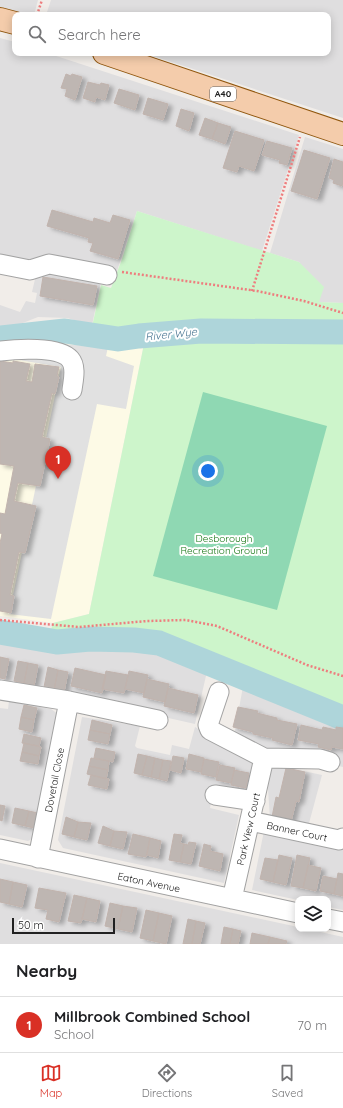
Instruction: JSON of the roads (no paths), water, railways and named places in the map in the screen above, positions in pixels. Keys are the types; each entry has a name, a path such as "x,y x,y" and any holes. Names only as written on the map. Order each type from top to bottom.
{"main road":[{"path":"0,19 12,22"},
{"name":"A40","path":"113,56 343,134"}],"street":[{"path":"9,266 30,270 50,264 107,275"},
{"path":"0,351 45,351 62,353 71,360 74,372 72,390"},
{"path":"0,690 69,701 158,720"},
{"path":"219,692 208,725 210,730 264,758 320,759 330,762"},
{"name":"Dovetail Close","path":"38,858 69,701"},
{"name":"Park View Court","path":"232,899 264,758"},
{"path":"215,795 254,800"},
{"name":"Banner Court","path":"250,821 339,840 343,838"},
{"name":"Eaton Avenue","path":"0,849 295,912"},
{"path":"331,920 343,922"}],"waterway":[{"name":"River Wye","path":"0,338 65,331 118,339 201,331 343,332"},
{"path":"0,632 57,642 90,639 134,640 159,643 343,718"}],"place":[{"name":"Millbrook Combined School","path":"58,479"}],"park label":[{"name":"Desborough Recreation Ground","path":"224,544"}]}
